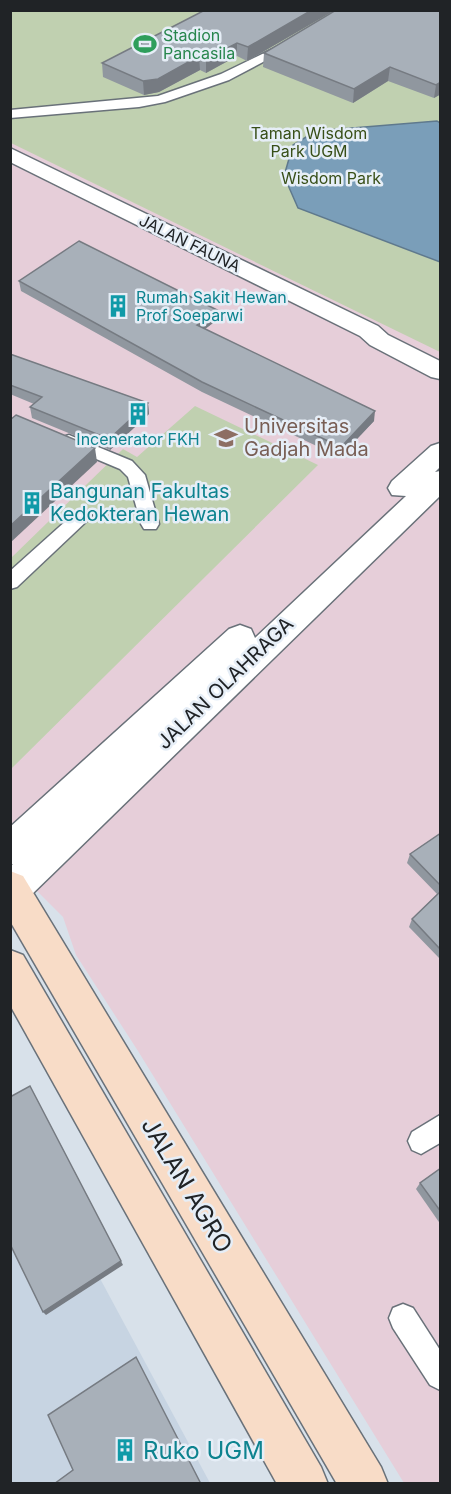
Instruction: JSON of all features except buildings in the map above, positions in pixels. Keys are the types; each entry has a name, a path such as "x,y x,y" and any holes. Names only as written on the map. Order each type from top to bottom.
{"main road":[{"name":"JALAN AGRO","path":"11,879 364,1484"},
{"path":"10,968 304,1484"}],"street":[{"name":"JALAN FAUNA","path":"10,154 369,331 378,340 441,371"},
{"name":"JALAN FAUNA","path":"369,331 387,333 441,360"},
{"name":"JALAN OLAHRAGA","path":"11,879 441,452"},
{"name":"JALAN OLAHRAGA","path":"11,879 441,480"}],"lane":[{"path":"10,114 160,99 249,68 299,40"},
{"path":"52,434 126,465 136,475 150,524"},
{"path":"10,582 83,515"},
{"path":"403,1318 441,1374"}],"shaded area":[{"name":"Universitas Gadjah Mada","path":"10,11 440,11 440,1483 404,1483 138,1051 76,955 63,917 11,865"},
{"path":"11,1113 210,1483 11,1483"}],"green space":[{"name":"Wisdom Park","path":"10,11 440,11 440,352 11,143"},
{"path":"195,406 318,465 11,769 11,558 123,449 137,457"}],"water":[{"path":"437,121 440,123 440,262 298,208 284,176 293,145 316,131"}],"place":[{"name":"Stadion Pancasila","path":"145,44"},
{"name":"Rumah Sakit Hewan Prof Soeparwi","path":"118,306"},
{"name":"Incenerator FKH","path":"138,414"},
{"name":"Universitas Gadjah Mada","path":"226,438"},
{"name":"Bangunan Fakultas Kedokteran Hewan","path":"32,503"},
{"name":"Ruko UGM","path":"125,1450"}],"park label":[{"name":"Taman Wisdom Park UGM","path":"309,142"}]}
